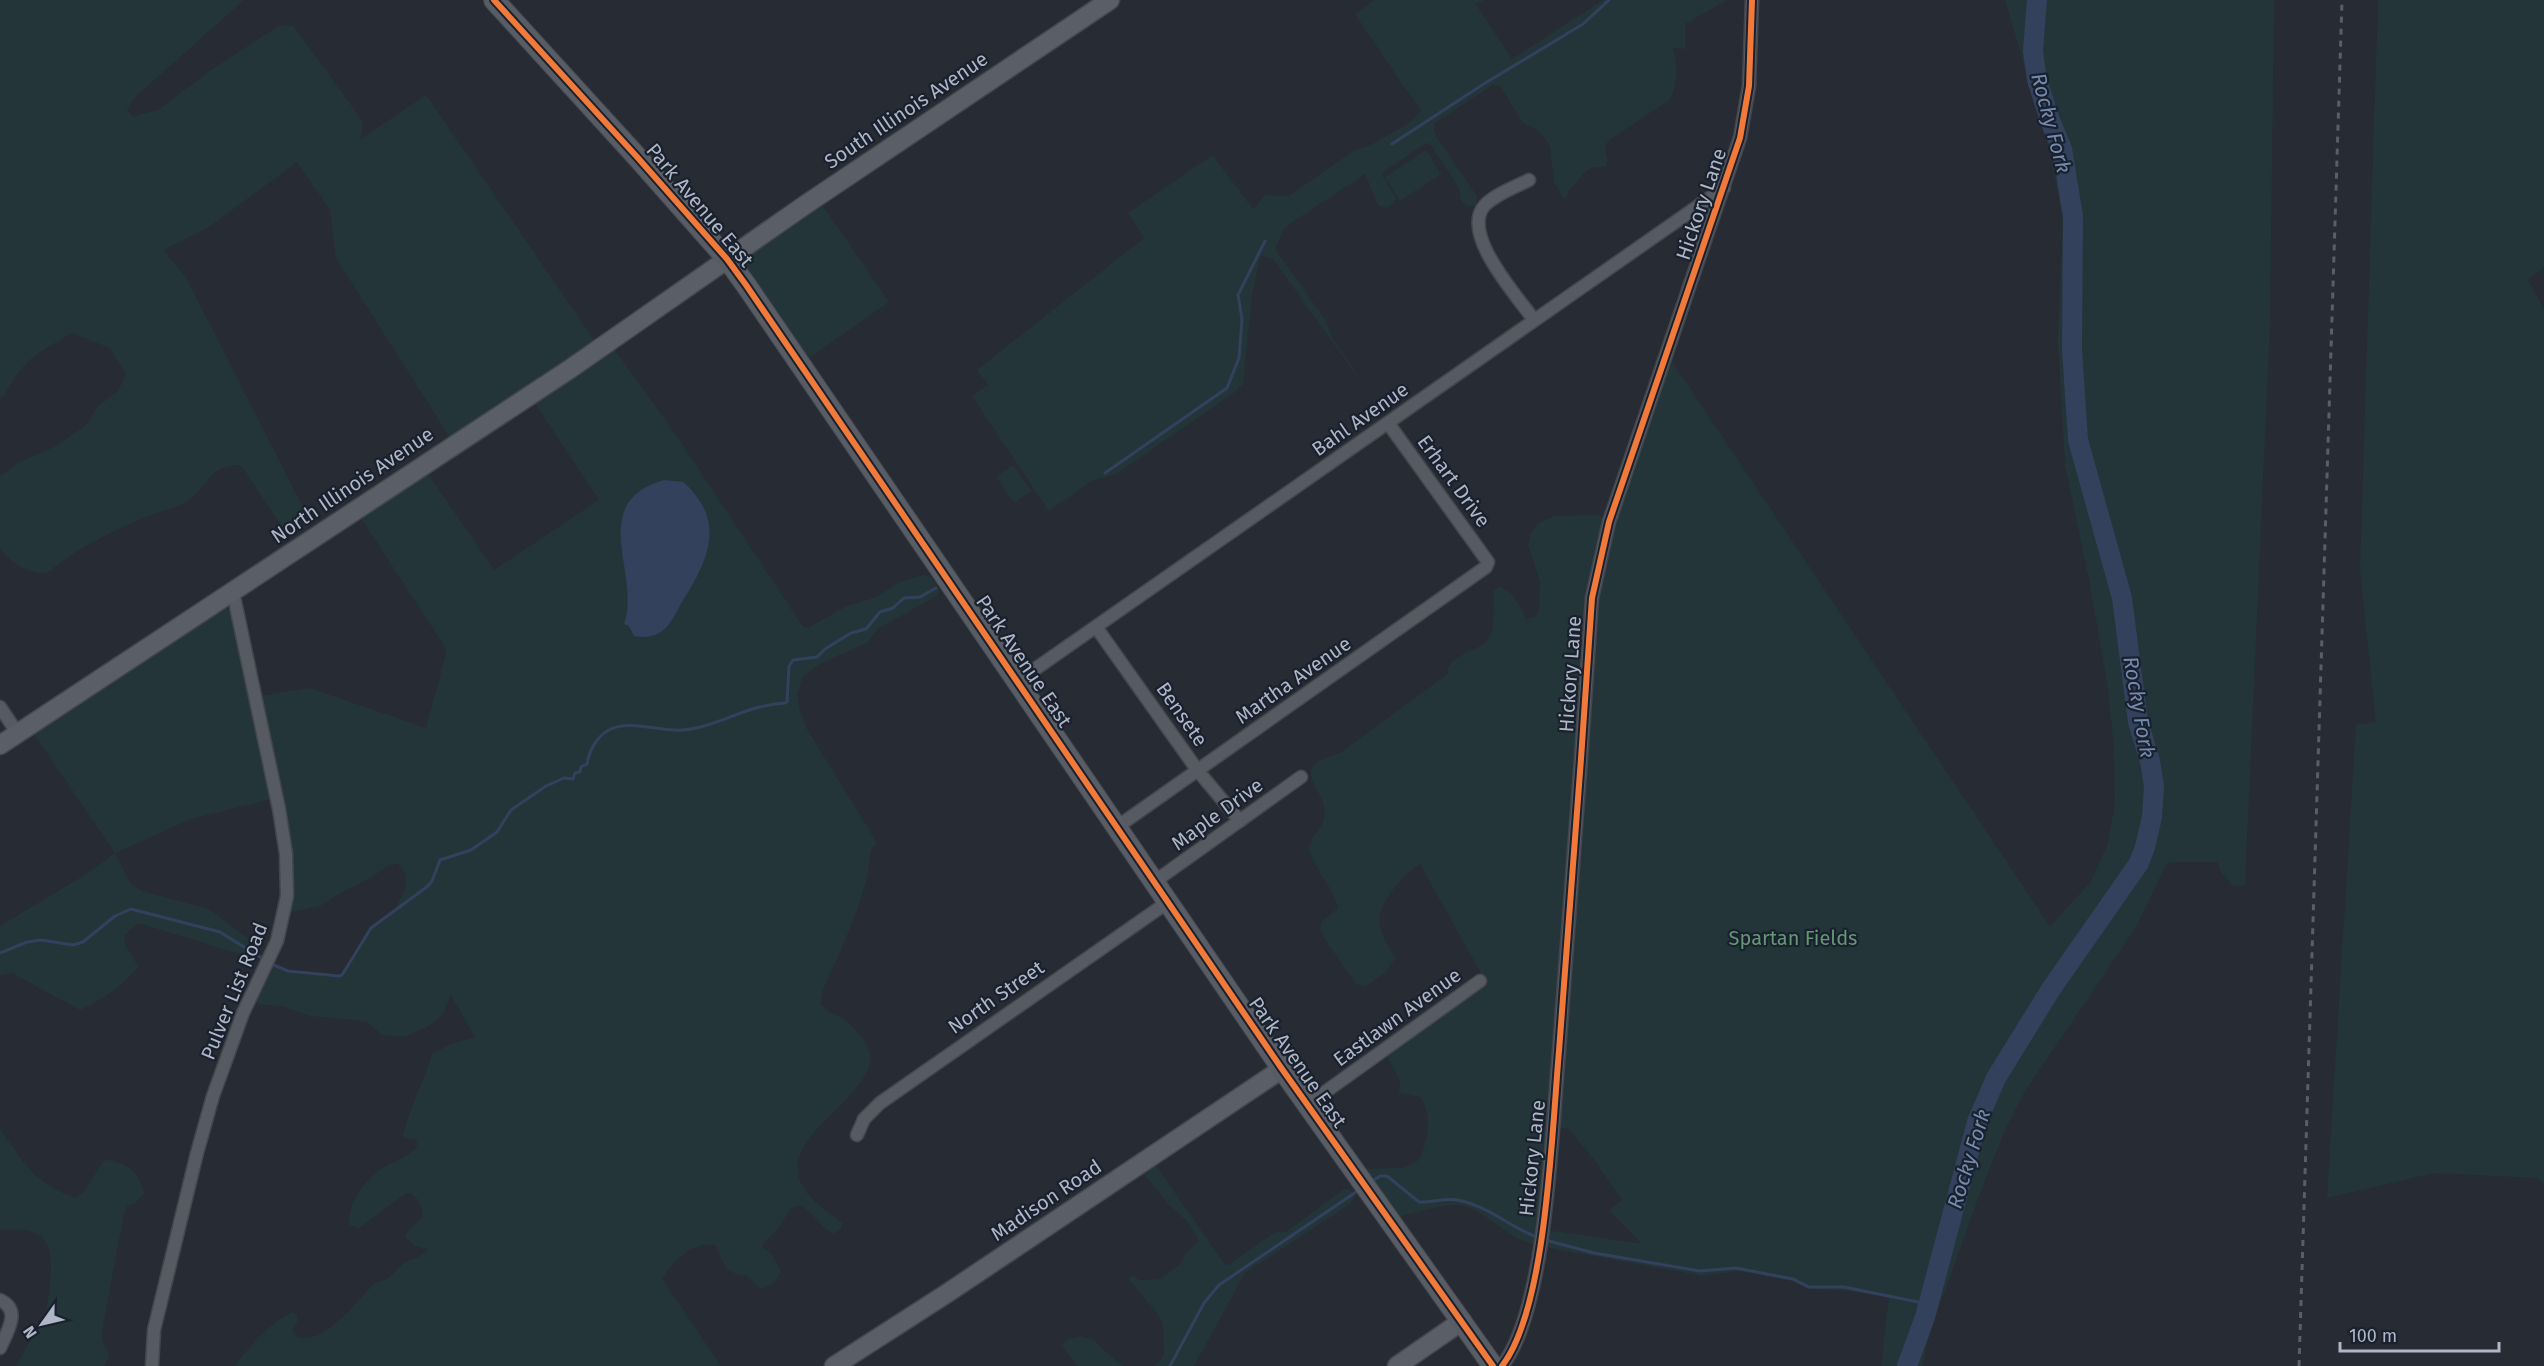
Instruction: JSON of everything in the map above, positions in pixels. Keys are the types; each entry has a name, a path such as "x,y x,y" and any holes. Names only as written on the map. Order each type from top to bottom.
{"main road":[{"name":"Park Avenue East","path":"494,0 727,259 1307,1105 1493,1366"}],"street":[{"name":"South Illinois Avenue","path":"727,259 1110,0"},
{"name":"Hickory Lane","path":"1502,1366 1513,1348 1523,1322 1542,1229 1562,1016 1592,598 1599,560 1617,497 1740,138 1746,112 1752,0"},
{"path":"1529,180 1484,206 1479,216 1478,228 1485,250 1534,320"},
{"name":"Bahl Avenue","path":"1018,681 1724,188"},
{"name":"North Illinois Avenue","path":"0,745 588,356 727,259"},
{"name":"Erhart Drive","path":"1388,423 1488,562"},
{"name":"Martha Avenue","path":"1117,827 1486,567 1488,562"},
{"name":"Pulver List Road","path":"152,1366 154,1330 197,1153 235,1033 271,955 286,909 288,885 286,854 266,741 233,592"},
{"name":"Bensete","path":"1096,627 1198,771 1240,821"},
{"path":"0,707 18,734"},
{"name":"Maple Drive","path":"1154,882 1301,777"},
{"name":"North Street","path":"857,1135 864,1119 880,1103 1168,902"},
{"name":"Eastlawn Avenue","path":"1307,1105 1480,981"},
{"name":"Madison Road","path":"834,1366 946,1294 1282,1068"},
{"path":"0,1300 9,1305 12,1312 11,1323 0,1348"},
{"path":"1396,1366 1462,1321"}],"green space":[{"path":"0,0 244,0 134,98 127,110 133,117 159,109 211,70 280,25 293,26 362,120 361,139 426,95 596,343 451,439 336,258 330,210 297,162 209,227 163,250 185,276 303,507 299,527 293,536 285,531 241,465 231,466 217,471 197,493 185,502 105,536 69,556 47,573 20,567 0,548 0,476 18,463 58,445 86,425 97,407 118,391 126,374 110,348 72,333 32,358 18,373 4,396 0,397"},
{"path":"1375,0 1486,0 1475,3 1512,59 1603,0 1727,0 1685,24 1685,49 1672,48 1676,60 1676,74 1674,89 1669,100 1608,141 1605,147 1608,161 1606,166 1588,169 1569,189 1564,199 1554,182 1550,147 1544,137 1539,131 1522,122 1501,87 1494,84 1435,123 1436,136 1477,196 1476,205 1467,207 1461,200 1459,188 1430,144 1426,143 1383,172 1382,175 1396,198 1387,208 1378,205 1365,174 1285,227 1275,249 1324,318 1333,339 1380,408 1273,259 1263,256 1260,258 1252,295 1243,384 1235,392 1116,474 1091,481 1049,511 972,396 988,385 977,370 1144,238 1128,213 1210,157 1213,156 1253,209 1265,195 1289,196 1355,150 1371,145 1408,124 1422,110 1355,14"},
{"name":"Spartan Fields","path":"2005,0 2274,0 2270,321 2245,885 2233,886 2220,871 2218,862 2171,862 2166,865 2136,927 2025,1091 2006,1128 1930,1332 1922,1366 1881,1366 1889,1297 1840,1290 1807,1289 1792,1281 1738,1271 1703,1276 1544,1247 1546,1230 1642,1244 1609,1210 1622,1200 1596,1162 1569,1129 1557,1127 1597,598 1614,521 1671,360 2050,927 2091,881 2108,843 2115,803 2114,751 2109,695 2091,590 2065,464 2058,341 2063,222 2051,156"},
{"path":"2378,0 2544,0 2544,267 2528,280 2544,309 2544,1184 2537,1178 2434,1173 2327,1198 2356,725 2376,722 2360,570"},
{"path":"1426,150 1441,174 1400,201 1385,177"},
{"path":"821,203 889,302 807,359 738,259"},
{"path":"612,346 676,435 803,627 808,628 847,606 876,597 900,582 923,575 931,577 939,590 938,595 879,628 867,643 821,663 803,676 797,694 800,712 807,729 877,843 870,851 870,862 859,904 825,986 820,1004 846,1021 858,1033 867,1046 870,1063 863,1079 816,1130 804,1148 798,1166 805,1191 819,1206 842,1223 841,1229 833,1234 800,1205 791,1208 778,1229 762,1246 773,1256 781,1272 775,1282 761,1289 747,1276 727,1269 715,1245 699,1246 677,1259 662,1279 721,1366 235,1366 261,1335 276,1322 293,1312 297,1316 297,1322 292,1330 295,1336 306,1338 329,1329 376,1282 386,1279 408,1260 419,1257 428,1249 415,1246 405,1237 407,1232 423,1217 420,1204 411,1193 405,1194 359,1228 349,1225 350,1210 363,1186 375,1173 417,1147 415,1139 405,1138 403,1135 432,1054 451,1044 475,1037 451,995 443,1014 429,1026 404,1037 382,1035 366,1021 310,1016 282,1006 257,1004 256,1000 274,964 289,970 339,976 342,974 370,926 395,910 406,887 406,875 398,864 389,865 320,906 291,912 291,861 261,696 310,688 426,728 447,650 359,515 426,471 494,570 599,500 532,399"},
{"path":"1013,465 1031,491 1014,503 996,477"},
{"path":"1596,515 1605,518 1595,551 1587,596 1547,1125 1535,1245 1515,1236 1478,1212 1461,1205 1438,1207 1396,1217 1363,1169 1403,1168 1419,1160 1427,1136 1427,1113 1421,1097 1399,1093 1400,1081 1386,1054 1486,982 1420,864 1399,882 1388,897 1380,914 1380,928 1395,958 1382,975 1364,987 1356,984 1320,932 1321,922 1338,908 1308,848 1324,819 1324,808 1312,781 1311,773 1314,766 1323,759 1340,753 1448,674 1447,669 1458,658 1488,640 1493,624 1494,591 1499,587 1512,595 1526,619 1536,617 1539,611 1540,582 1528,545 1530,534 1539,523 1555,516"},
{"path":"222,605 232,612 271,799 191,819 115,853 32,731"},
{"path":"115,853 131,884 142,891 209,909 258,946 257,959 138,923 124,936 126,946 138,966 112,991 80,1010 12,973 0,975 0,926 90,872"},
{"path":"0,1129 31,1171 50,1186 76,1198 83,1193 104,1160 125,1165 139,1179 144,1193 135,1203 127,1206 124,1214 103,1325 102,1340 109,1355 104,1366 16,1366 46,1308 51,1265 47,1244 35,1233 26,1230 0,1230"},
{"path":"1153,1167 1157,1167 1225,1265 1277,1231 1286,1232 1344,1189 1350,1190 1355,1196 1350,1204 1245,1273 1194,1366 1153,1366 1164,1354 1163,1324 1157,1313 1129,1279 1132,1276 1140,1280 1161,1279 1179,1265 1188,1251 1199,1241 1189,1223 1168,1204 1145,1175"},
{"path":"1082,1336 1094,1341 1122,1366 1077,1366 1062,1345 1069,1339"}],"water":[{"path":"664,480 683,482 698,499 708,520 709,542 698,574 668,626 655,635 634,636 629,626 624,624 628,605 621,523 627,505 640,491"}],"waterway":[{"path":"1392,144 1482,85 1583,24 1609,0"},
{"name":"Rocky Fork","path":"1907,1366 1925,1317 1977,1122 1996,1078 2051,989 2139,863 2152,817 2154,786 2150,761 2138,722 2122,598 2078,440 2072,349 2073,216 2062,149 2037,80 2033,51 2037,0"},
{"path":"1105,473 1227,388 1239,358 1242,319 1238,295 1265,241"},
{"path":"269,963 288,971 342,975 371,928 428,886 440,860 471,850 497,832 511,810 546,786 564,778 573,779 575,773 580,772 581,767 587,764 594,744 609,730 626,726 683,730 708,725 758,708 785,703 787,702 789,666 793,660 817,657 825,649 851,633 866,629 880,612 893,608 904,598 920,597 936,588"},
{"path":"0,953 27,942 41,940 73,945 83,942 115,916 131,909 220,932 263,959"},
{"path":"1372,1181 1380,1176 1387,1176 1419,1202 1457,1200 1468,1203 1539,1238"},
{"path":"1170,1366 1204,1303 1219,1285 1359,1190"},
{"path":"1545,1240 1594,1253 1700,1271 1736,1268 1793,1279 1809,1287 1844,1287 1928,1304"}],"railway":[{"path":"2299,1366 2342,0"}],"cycle path":[{"path":"494,0 727,259 1282,1069 1493,1366"},
{"path":"1502,1366 1517,1339 1529,1303 1545,1216 1568,938 1592,598 1609,522 1740,138 1749,86 1752,0"}]}
